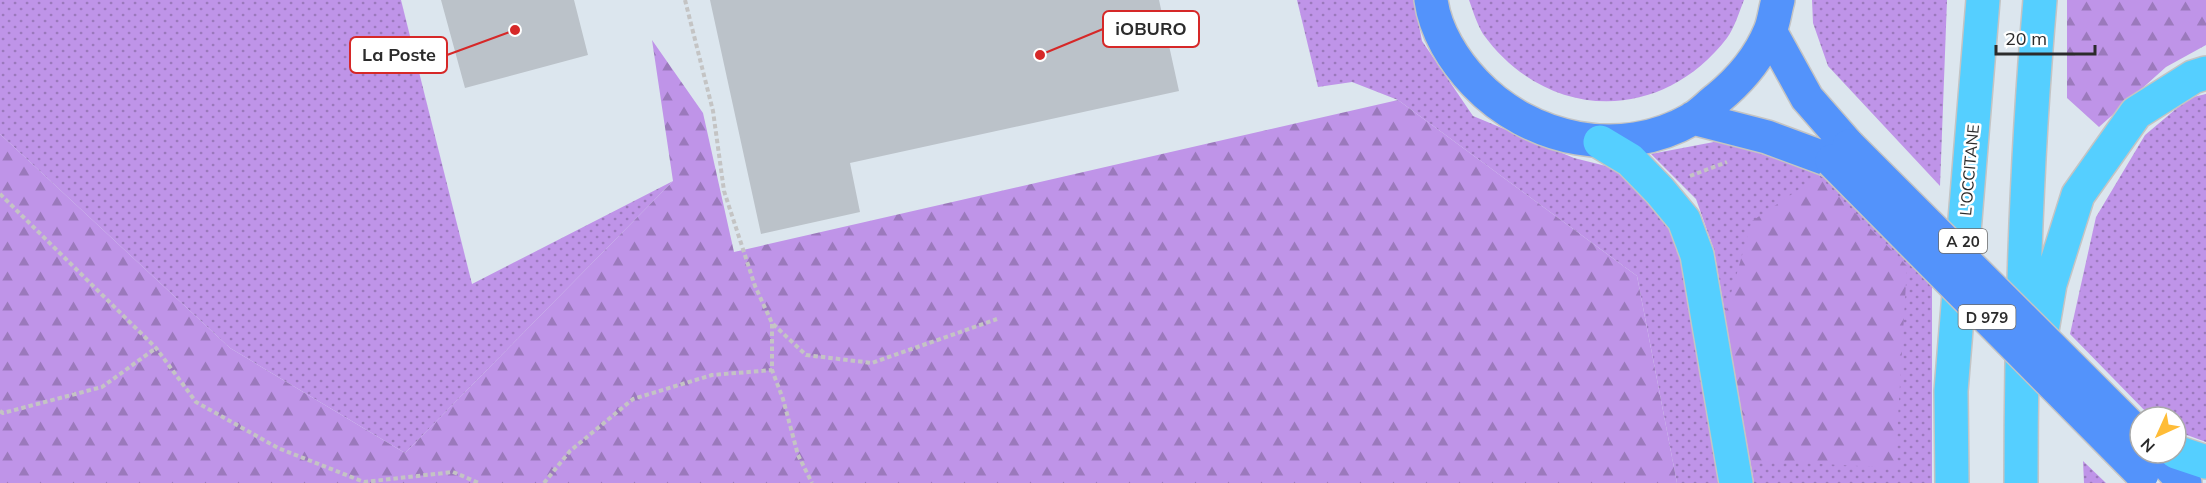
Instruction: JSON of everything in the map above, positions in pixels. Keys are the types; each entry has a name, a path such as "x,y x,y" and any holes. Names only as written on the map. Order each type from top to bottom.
{"highway":[{"name":"L'OCCITANE","path":"1952,483 1951,391 1983,0"},
{"path":"2021,483 2020,391 2031,108 2040,0"},
{"path":"2021,444 2050,284 2078,195 2136,113 2193,77 2206,73"},
{"path":"1600,142 1630,160 1684,220 1697,255 1736,483"},
{"path":"2188,457 2206,462"}],"main road":[{"path":"1431,0 1433,13 1457,64 1495,104 1545,131 1600,142 1632,140 1693,118 1739,81 1770,31 1778,0"},
{"name":"D 979","path":"1770,31 1840,154 2150,470 2185,483"},
{"name":"D 979","path":"1693,118 1840,154 2128,424"}],"path":[{"path":"685,0 713,111 724,190 755,286 772,323 806,355 872,363 997,319"},
{"path":"0,194 156,348 195,402 278,448 364,482 453,472 479,483"},
{"path":"772,323 772,370 783,399 798,455 812,483"},
{"path":"0,411 3,413 102,387 156,348"},
{"path":"544,483 570,451 633,399 712,375 772,370"}],"green space":[{"path":"0,0 401,0 472,284 673,181 405,453 230,348 0,134"},
{"path":"1297,0 1414,0 1422,41 1473,116 1574,158 1618,169 1675,226 1719,483 1677,483 1637,276 1398,100 1352,82 1318,87"},
{"path":"1469,0 1744,0 1727,38 1700,66 1670,86 1638,98 1604,101 1571,97 1539,84 1509,63 1483,34"},
{"path":"1812,0 1947,0 1940,186 1828,66 1813,23"},
{"path":"2067,0 2206,0 2206,45 2166,67 2099,127 2067,98"},
{"path":"652,40 703,113 734,252 1398,100 1637,276 1677,483 0,483 0,134 230,348 405,453 673,181"},
{"path":"2206,94 2206,442 2188,435 2188,405 2139,405 2070,334 2096,217 2145,135 2189,98"},
{"path":"1740,137 1823,177 1932,283 1932,483 1754,483 1714,250 1696,199 1651,154"},
{"path":"1819,176 1907,266 1895,468 1750,460 1725,314 1752,221"},
{"path":"2083,461 2106,483 2084,483"}],"building":[{"path":"441,0 574,0 588,55 465,88"},
{"path":"710,0 1159,0 1179,91 850,163 860,212 761,234"}],"place":[{"name":"La Poste","path":"515,30"},
{"name":"iOBURO","path":"1040,55"}]}
